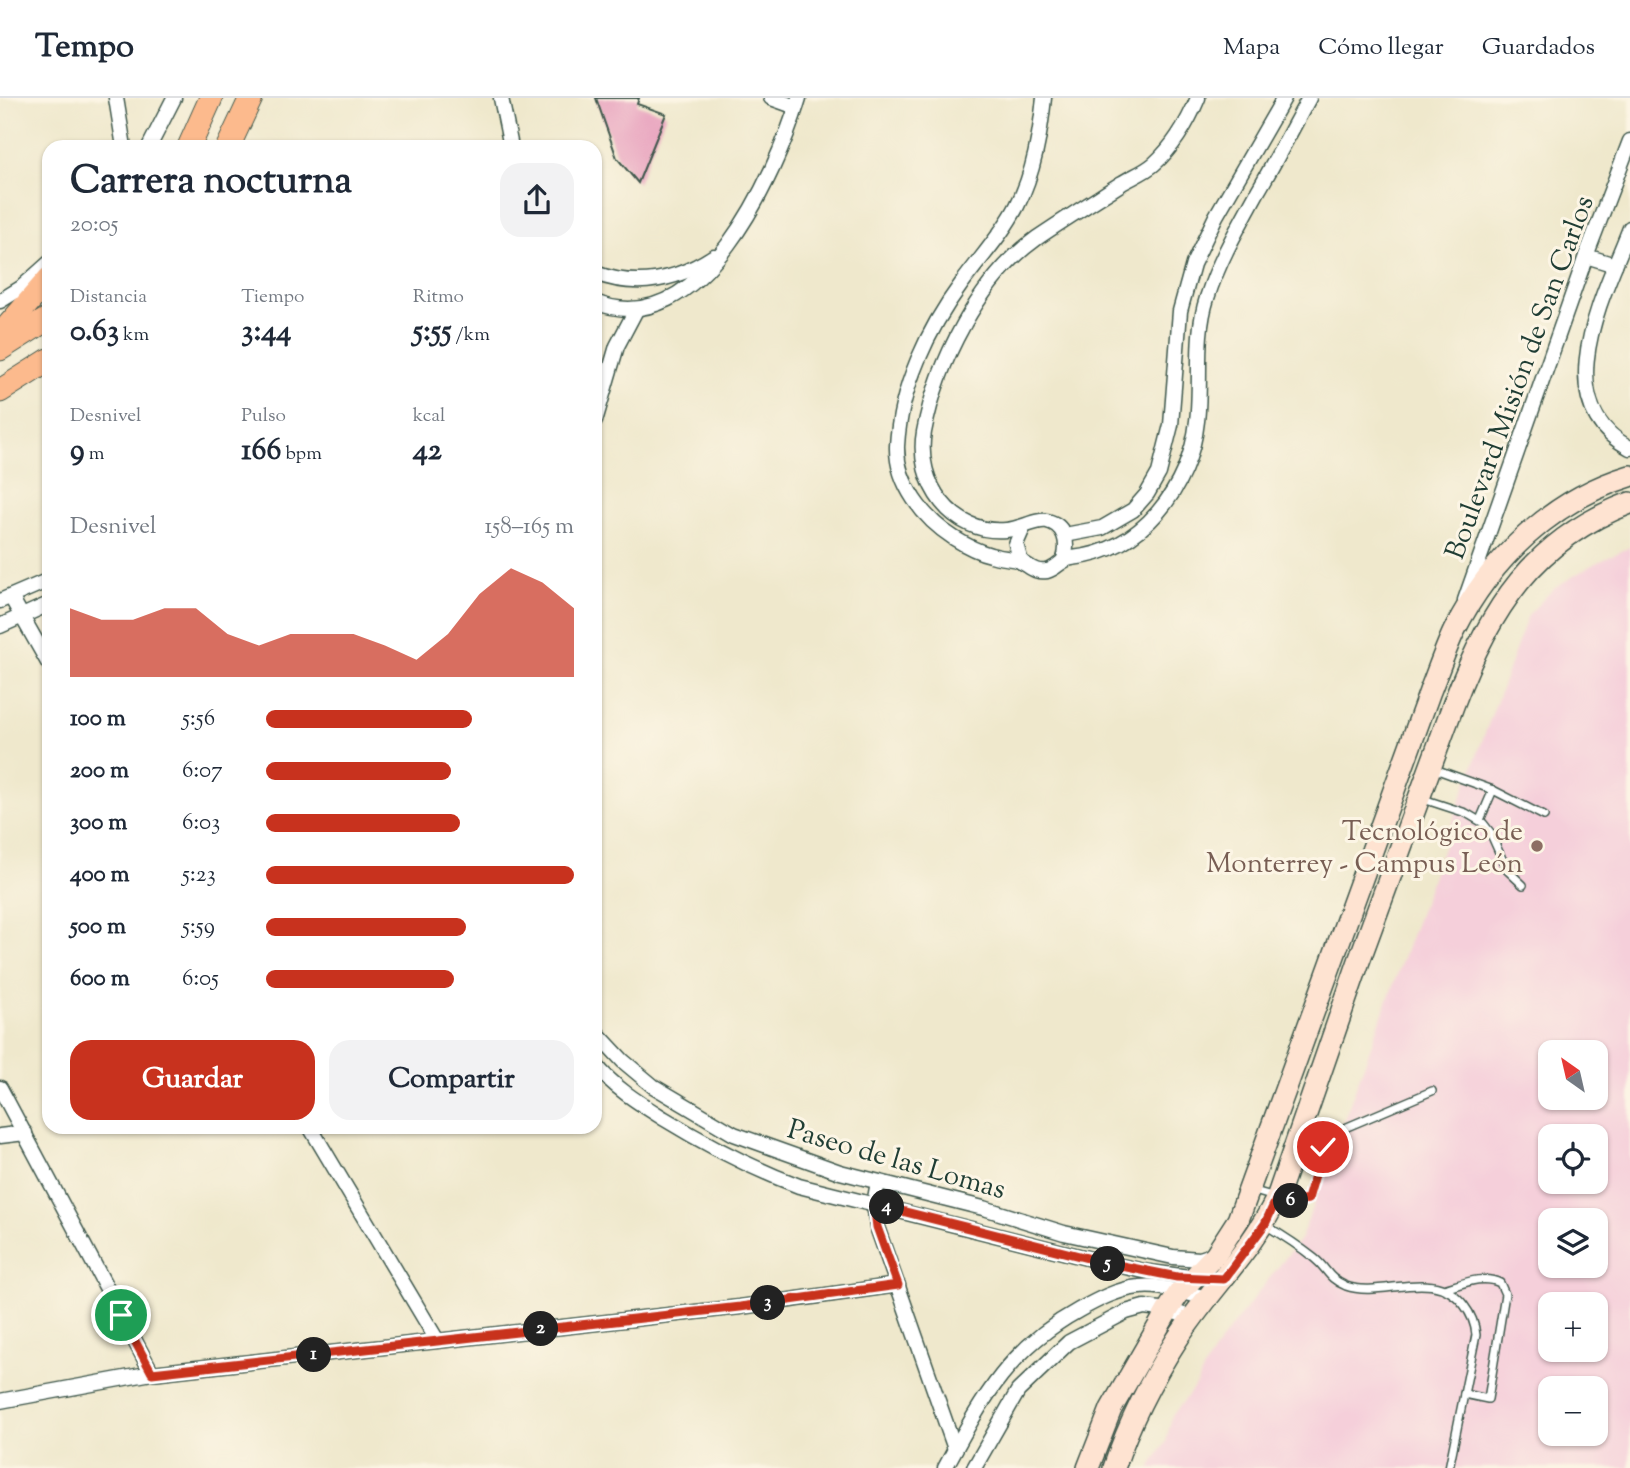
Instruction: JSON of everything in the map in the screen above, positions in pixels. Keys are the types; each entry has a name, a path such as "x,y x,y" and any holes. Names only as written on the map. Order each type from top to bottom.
{"main road":[{"path":"192,140 211,98"},
{"path":"231,140 251,98"},
{"path":"0,335 42,287"},
{"path":"0,349 42,322"},
{"path":"0,391 42,364"}],"street":[{"path":"116,98 123,140"},
{"path":"153,140 174,98"},
{"path":"502,98 510,140"},
{"path":"602,304 619,310 636,310 680,293 704,274 758,198 786,136 797,102 771,98"},
{"path":"1021,562 989,555 966,546 945,533 926,516 909,492 897,450 908,393 929,335 961,284 1010,218 1026,185 1035,153 1044,98"},
{"path":"1064,559 1067,551 1065,535 1057,526 1046,521 1003,531 983,529 951,514 940,502 925,471 922,447 933,393 960,330 1006,267 1035,240 1154,164 1180,134 1198,98"},
{"path":"1065,535 1102,528 1133,510 1147,494 1159,473 1171,425 1180,311 1193,264 1216,215 1284,98"},
{"path":"1023,528 1016,544 1017,554 1027,567 1043,571 1051,569 1064,559 1087,556 1119,544 1146,525 1174,492 1187,464 1198,419 1199,350 1206,299 1222,258 1310,98"},
{"name":"Boulevard Misión de San Carlos","path":"1455,631 1586,256 1630,141"},
{"name":"Boulevard Misión de San Carlos","path":"1630,228 1599,308 1588,346 1585,380 1588,398 1600,423 1610,436 1630,448"},
{"path":"602,276 618,282 637,283 661,279 690,269 721,252"},
{"path":"1586,256 1615,265"},
{"path":"0,301 21,288 42,269"},
{"path":"602,397 617,346 636,310"},
{"path":"1088,1468 1111,1409 1180,1293 1216,1254 1238,1220 1430,691 1455,631 1495,568 1542,521 1588,492 1630,476"},
{"path":"1114,1468 1146,1395 1178,1338 1265,1224 1277,1198 1359,961 1465,674 1493,618 1514,587 1554,544 1602,513 1630,502"},
{"path":"42,583 6,599 23,617 42,651"},
{"path":"0,626 42,608"},
{"name":"Paseo de las Lomas","path":"602,1038 653,1086 734,1134 840,1172 987,1209 1064,1233 1150,1252 1200,1259 1216,1254"},
{"name":"Paseo de las Lomas","path":"602,1071 620,1089 700,1142 762,1172 799,1186 1149,1272 1180,1293 1224,1279"},
{"path":"0,1088 152,1373"},
{"path":"0,1136 25,1133"},
{"path":"314,1134 437,1340"},
{"path":"878,1182 874,1204 877,1227 955,1449"},
{"path":"0,1401 152,1373 767,1304 898,1285"},
{"path":"945,1468 989,1390 1004,1370 1031,1341 1057,1322 1096,1300 1138,1287 1156,1286 1208,1298"},
{"path":"1180,1293 1193,1318"},
{"path":"974,1468 1018,1391 1069,1342 1126,1312 1180,1293"},
{"path":"1057,1322 1069,1342"}],"lane":[{"path":"1431,768 1493,790 1544,816"},
{"path":"1480,821 1493,790"},
{"path":"1419,798 1466,813 1480,821 1490,832 1507,870 1523,885"},
{"path":"1250,1190 1292,1202 1308,1199 1320,1154 1333,1133 1432,1091"},
{"path":"1265,1224 1317,1260 1327,1275 1352,1287 1418,1285 1443,1289 1477,1280 1492,1279 1500,1283 1505,1294 1488,1399 1464,1394"},
{"path":"1317,1260 1326,1262"},
{"path":"1443,1289 1462,1302 1475,1327 1476,1335 1449,1468"}],"shaded area":[{"name":"Tecnológico de Monterrey - Campus León","path":"1630,547 1630,1468 1150,1468 1166,1442 1172,1416 1196,1385 1225,1335 1301,1238 1528,615 1554,588 1590,566"}],"building":[{"path":"596,98 639,98 637,104 666,114 638,183 617,158"}],"place":[{"name":"Tecnológico de Monterrey - Campus León","path":"1537,846"}],"route":[{"path":"121,1315 152,1373 740,1307 898,1285 877,1227 874,1204 1107,1263 1177,1277 1224,1279 1265,1224 1277,1198 1292,1202 1308,1199 1323,1147"}]}
